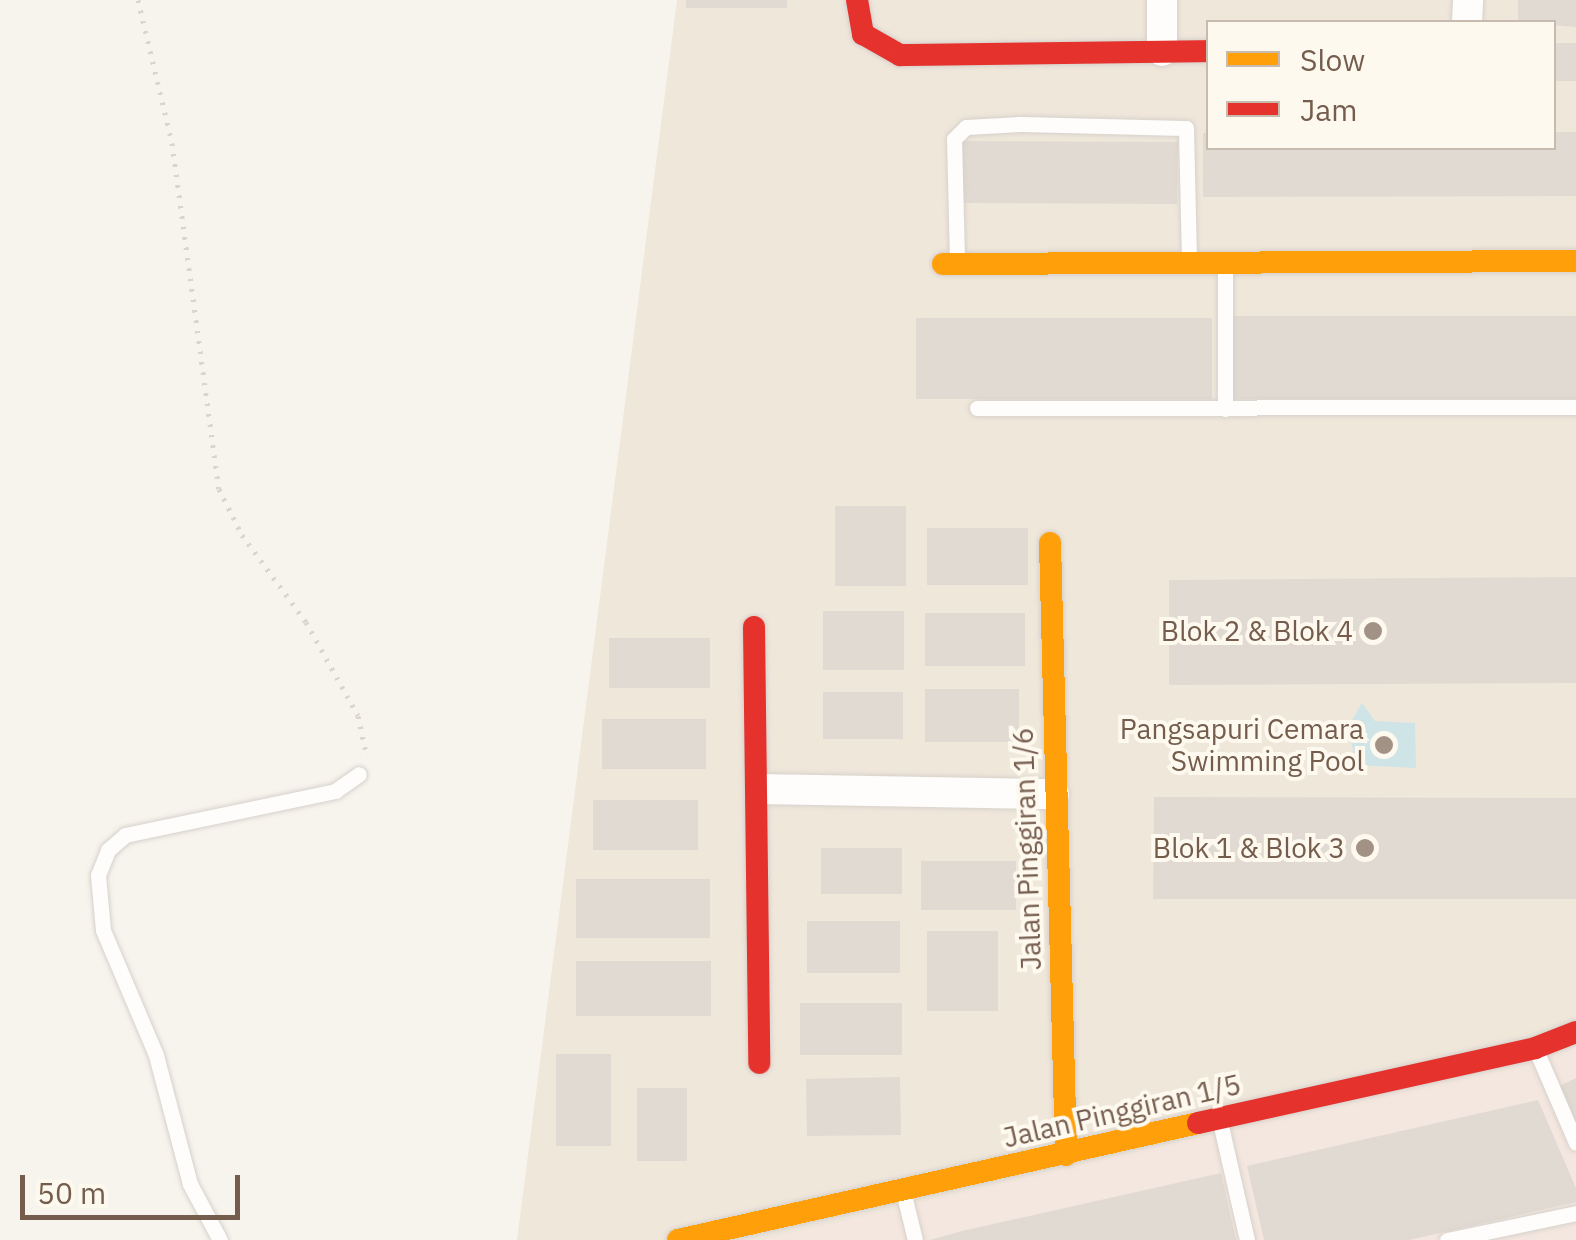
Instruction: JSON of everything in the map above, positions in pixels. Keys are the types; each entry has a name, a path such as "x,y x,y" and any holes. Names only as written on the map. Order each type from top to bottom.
{"street":[{"path":"857,0 863,34 900,55 1206,52"},
{"path":"1162,0 1162,52"},
{"path":"950,264 1576,261"},
{"name":"Jalan Pinggiran 1/6","path":"1050,542 1066,1154"},
{"path":"754,628 760,789 758,1063"},
{"path":"760,789 1054,794"},
{"name":"Jalan Pinggiran 1/5","path":"678,1240 1535,1048 1576,1032"}],"lane":[{"path":"950,264 954,139 966,126 1005,124 1186,128 1188,263"},
{"path":"1225,263 1225,410"},
{"path":"977,408 1576,408"},
{"path":"220,1240 190,1184 156,1055 103,930 98,875 108,850 124,835 335,791 360,774"},
{"path":"1535,1048 1576,1143"},
{"path":"1220,1120 1247,1240"},
{"path":"903,1191 915,1240"},
{"path":"1447,1240 1576,1213"}],"path":[{"path":"138,0 172,143 219,489 358,716 368,756 360,774"}],"shaded area":[{"path":"677,0 1576,0 1576,1240 517,1240"},
{"name":"Pangsapuri Cemara Swimming Pool","path":"1362,703 1375,721 1415,723 1416,768 1355,765 1349,725"},
{"path":"1576,1047 1576,1240 763,1240"}],"building":[{"path":"686,0 787,0 787,8 686,8"},
{"path":"1518,0 1576,0 1576,27 1556,25 1556,20 1518,20"},
{"path":"1556,43 1576,43 1576,81 1556,81"},
{"path":"1556,132 1576,132 1576,196 1203,197 1203,133 1206,150 1556,150"},
{"path":"960,141 1178,142 1177,204 959,203"},
{"path":"1233,316 1576,316 1576,399 1233,399"},
{"path":"916,318 1212,318 1212,399 916,399"},
{"path":"835,506 906,506 906,586 835,586"},
{"path":"927,528 1028,528 1028,585 927,585"},
{"name":"Blok 2 & Blok 4","path":"1576,577 1576,683 1169,685 1169,580"},
{"path":"823,611 904,611 904,670 823,670"},
{"path":"925,613 1025,613 1025,666 925,666"},
{"path":"609,638 710,638 710,688 609,688"},
{"path":"925,689 1019,689 1019,742 925,742"},
{"path":"823,692 903,692 903,739 823,739"},
{"path":"602,719 706,719 706,769 602,769"},
{"name":"Blok 1 & Blok 3","path":"1154,797 1576,798 1576,899 1153,899"},
{"path":"593,800 698,800 698,850 593,850"},
{"path":"821,848 902,848 902,894 821,894"},
{"path":"921,861 1016,861 1016,910 921,910"},
{"path":"576,879 710,879 710,938 576,938"},
{"path":"807,921 900,921 900,973 807,973"},
{"path":"927,931 998,931 998,1011 927,1011"},
{"path":"576,961 711,961 711,1016 576,1016"},
{"path":"800,1003 902,1003 902,1055 800,1055"},
{"path":"556,1054 611,1054 611,1146 556,1146"},
{"path":"900,1077 901,1135 807,1136 806,1079"},
{"path":"1576,1078 1576,1129 1557,1087"},
{"path":"637,1088 687,1088 687,1161 637,1161"},
{"path":"1538,1100 1576,1188 1576,1202 1409,1240 1264,1240 1247,1166"},
{"path":"1221,1173 1236,1240 930,1240 962,1231"}],"traffic: slow":[{"path":"943,264 1576,261"},
{"path":"1050,543 1066,1155"},
{"path":"678,1240 1198,1123"}],"traffic: jam":[{"path":"857,0 863,34 900,55 1206,51"},
{"path":"754,627 759,1063"},
{"path":"1198,1123 1535,1048 1576,1032"}],"place":[{"name":"Blok 2 & Blok 4","path":"1373,631"},
{"name":"Pangsapuri Cemara Swimming Pool","path":"1384,745"},
{"name":"Blok 1 & Blok 3","path":"1365,848"}]}
